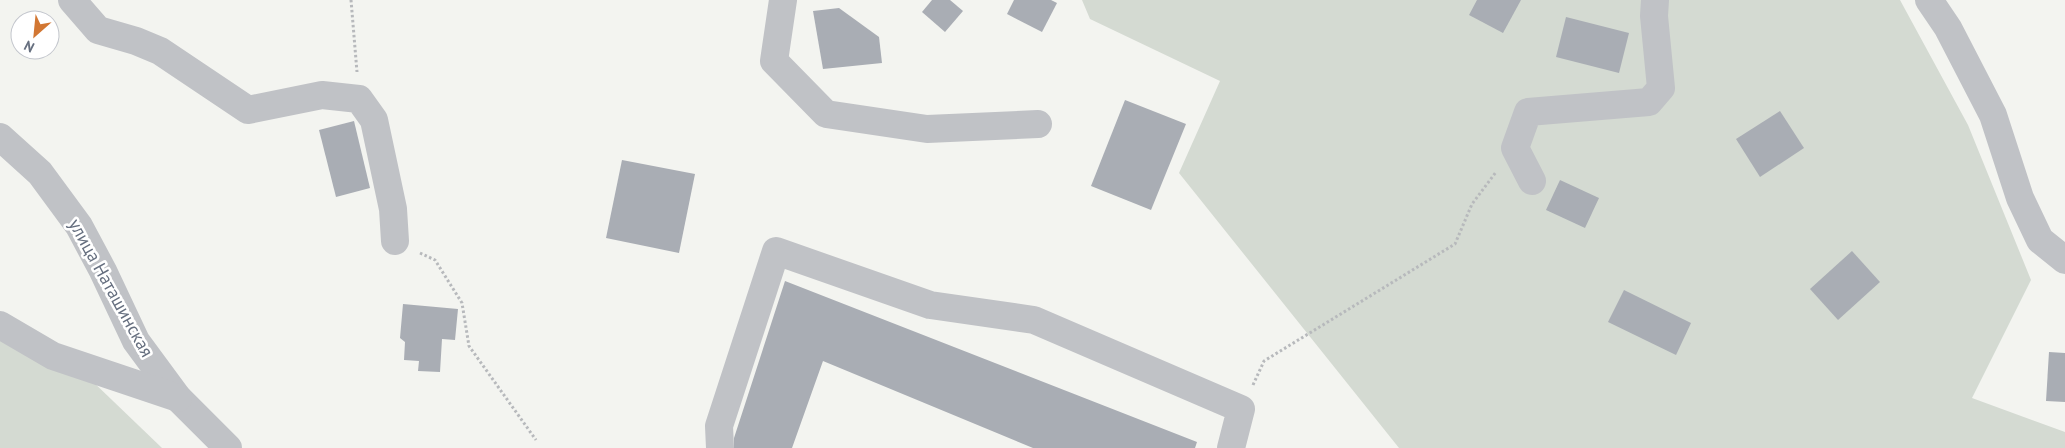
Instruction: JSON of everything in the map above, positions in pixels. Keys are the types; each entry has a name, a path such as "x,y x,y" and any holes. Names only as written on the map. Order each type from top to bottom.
{"street":[{"path":"72,0 98,30 136,41 160,51 248,110 322,95 359,99 374,120 393,209 395,241"},
{"path":"783,0 774,61 826,114 927,129 1038,124"},
{"path":"1532,181 1515,148 1528,112 1649,102 1661,88 1654,16 1655,0"},
{"path":"1929,0 1948,28 1993,115 2020,198 2040,240 2065,260"},
{"name":"улица Наташинская","path":"0,137 40,173 79,226 103,271 136,341 178,398 228,448"},
{"path":"720,448 719,426 776,251 930,305 1034,320 1241,409 1231,448"},
{"name":"улица Наташинская","path":"0,325 53,356 178,398"}],"path":[{"path":"351,0 359,99"},
{"path":"1252,386 1264,361 1455,244 1472,204 1515,148"},
{"path":"395,241 435,260 462,303 469,346 536,440"}],"shaded area":[{"path":"1082,0 1900,0 1968,125 2031,280 1972,398 2065,432 2065,448 1399,448 1179,173 1220,81 1090,19"},
{"path":"0,335 88,377 162,448 0,448"}],"building":[{"path":"932,0 950,0 963,11 945,32 922,12"},
{"path":"1014,0 1051,0 1057,3 1042,32 1007,14"},
{"path":"1477,0 1521,0 1503,33 1469,15"},
{"path":"839,8 879,37 882,63 823,69 813,11"},
{"path":"1566,17 1629,33 1619,73 1556,57"},
{"path":"1125,100 1186,124 1151,210 1091,186"},
{"path":"1780,111 1804,148 1760,177 1736,139"},
{"path":"354,121 370,188 336,197 319,130"},
{"path":"622,160 695,174 679,253 606,238"},
{"path":"1560,180 1599,198 1585,228 1546,210"},
{"path":"1852,251 1880,282 1838,320 1810,289"},
{"path":"785,281 1197,442 1195,448 1033,448 823,361 792,448 734,448 734,438"},
{"path":"1624,290 1691,323 1676,355 1608,322"},
{"path":"403,304 458,309 455,340 442,339 440,372 418,371 419,361 404,360 405,342 400,338"},
{"path":"2049,352 2065,353 2065,402 2046,401"}]}
